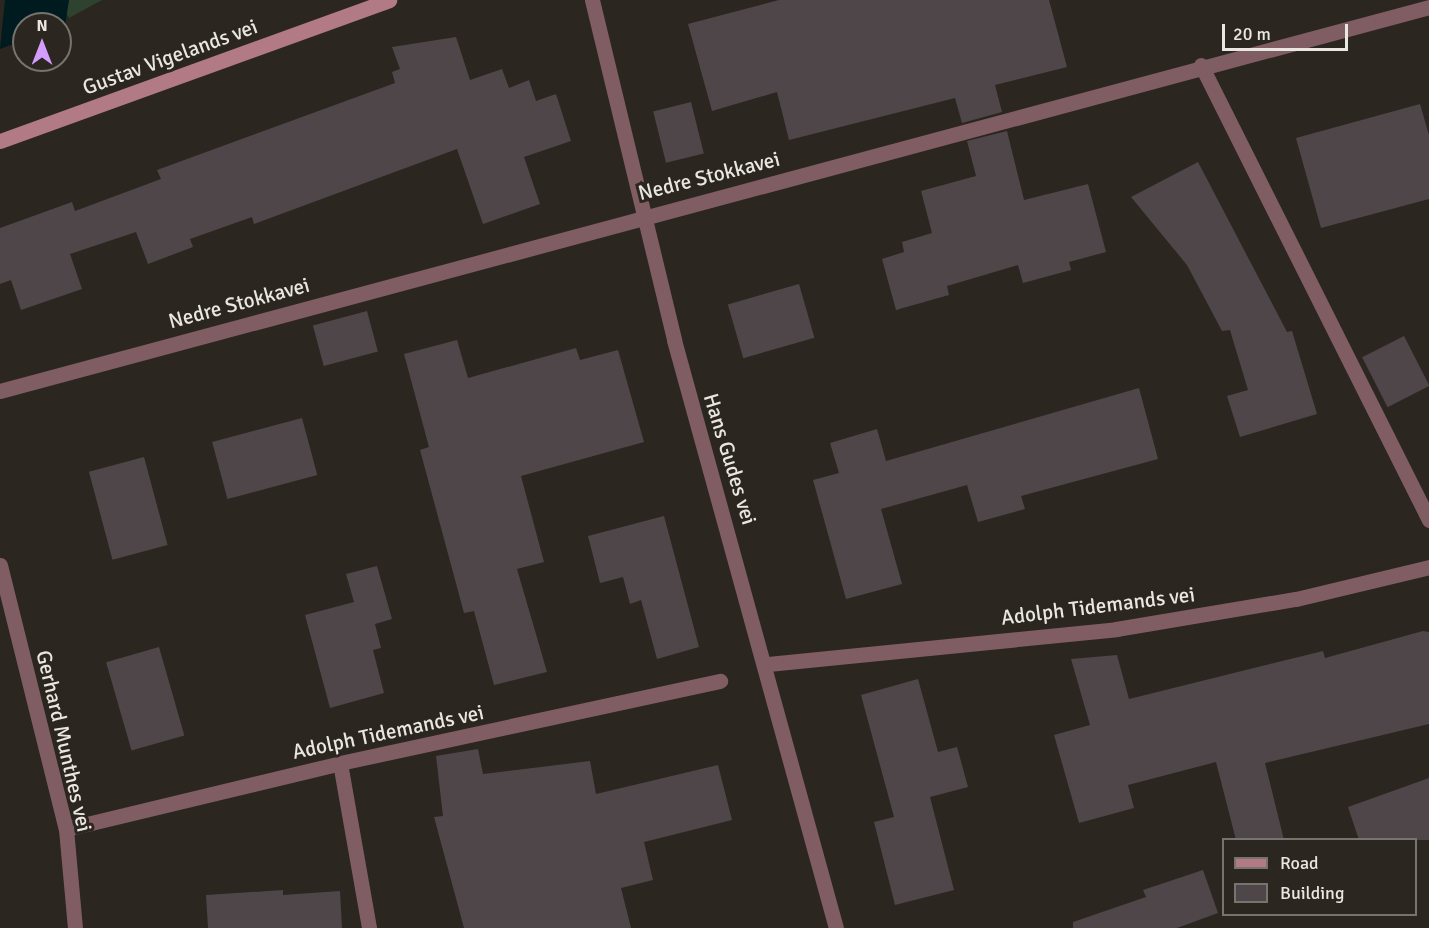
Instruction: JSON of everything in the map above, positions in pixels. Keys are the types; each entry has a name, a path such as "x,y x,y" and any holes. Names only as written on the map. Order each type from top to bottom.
{"main road":[{"name":"Gustav Vigelands vei","path":"0,141 389,0"}],"street":[{"name":"Hans Gudes vei","path":"592,0 701,440 768,664 836,928"},
{"name":"Nedre Stokkavei","path":"0,391 645,214 1201,65 1429,7"},
{"path":"1201,65 1429,520"},
{"name":"Gerhard Munthes vei","path":"0,565 66,829 75,928"},
{"name":"Adolph Tidemands vei","path":"768,664 1116,630 1296,599 1429,567"},
{"name":"Adolph Tidemands vei","path":"66,829 340,763 720,681"},
{"path":"340,763 369,928"}],"green space":[{"path":"58,0 102,0 72,16 72,12 65,12"}],"water":[{"path":"5,0 69,0 67,12 12,12 12,44 0,49"}],"building":[{"path":"779,0 1049,0 1067,67 995,85 1002,112 962,123 955,98 789,140 777,92 712,111 688,24"},
{"path":"456,37 470,80 502,69 509,88 529,80 536,101 556,94 571,141 524,157 540,204 483,224 457,149 254,224 252,217 190,239 193,247 148,264 136,232 70,254 82,289 21,310 11,280 0,284 0,228 72,202 75,211 161,179 157,170 395,83 392,72 400,69 392,47"},
{"path":"691,102 704,153 666,163 653,111"},
{"path":"1420,104 1429,135 1429,199 1321,228 1296,138"},
{"path":"1007,131 1024,200 1088,184 1106,252 1069,262 1071,270 1023,283 1018,265 947,286 949,295 896,310 882,259 904,252 902,242 932,233 921,191 976,176 967,141"},
{"path":"1198,162 1287,332 1292,331 1317,414 1240,437 1227,396 1248,390 1230,330 1222,331 1187,265 1131,197"},
{"path":"799,284 814,338 743,358 728,304"},
{"path":"367,311 378,352 324,366 313,325"},
{"path":"1404,336 1429,386 1388,407 1362,357"},
{"path":"457,340 468,378 576,348 580,360 618,350 644,442 521,476 544,562 517,569 547,672 494,685 474,611 464,613 420,450 429,447 404,354"},
{"path":"1139,388 1158,459 1021,496 1025,509 978,522 967,485 881,509 902,584 846,599 813,480 839,473 830,443 877,429 886,461"},
{"path":"302,418 317,475 227,499 212,442"},
{"path":"144,457 168,545 112,560 89,472"},
{"path":"664,516 699,647 657,659 641,600 630,604 623,577 600,583 588,536"},
{"path":"377,566 392,619 375,624 381,648 373,650 384,693 330,708 305,615 354,602 346,574"},
{"path":"1423,631 1429,632 1429,724 1265,763 1284,838 1235,838 1216,762 1128,785 1134,808 1079,823 1054,735 1090,725 1071,659 1117,655 1129,699 1323,651 1325,658"},
{"path":"159,647 184,735 131,751 106,662"},
{"path":"918,679 938,752 957,747 968,787 930,797 954,890 895,905 874,822 894,817 861,695"},
{"path":"478,749 483,774 590,761 596,794 718,765 732,820 644,842 653,880 621,888 631,928 464,928 434,817 443,816 436,756"},
{"path":"1429,778 1429,840 1358,838 1348,807"},
{"path":"1203,870 1218,913 1177,928 1073,928 1073,922 1146,897 1143,890"},
{"path":"283,890 283,895 340,891 342,928 208,928 206,895"}]}
